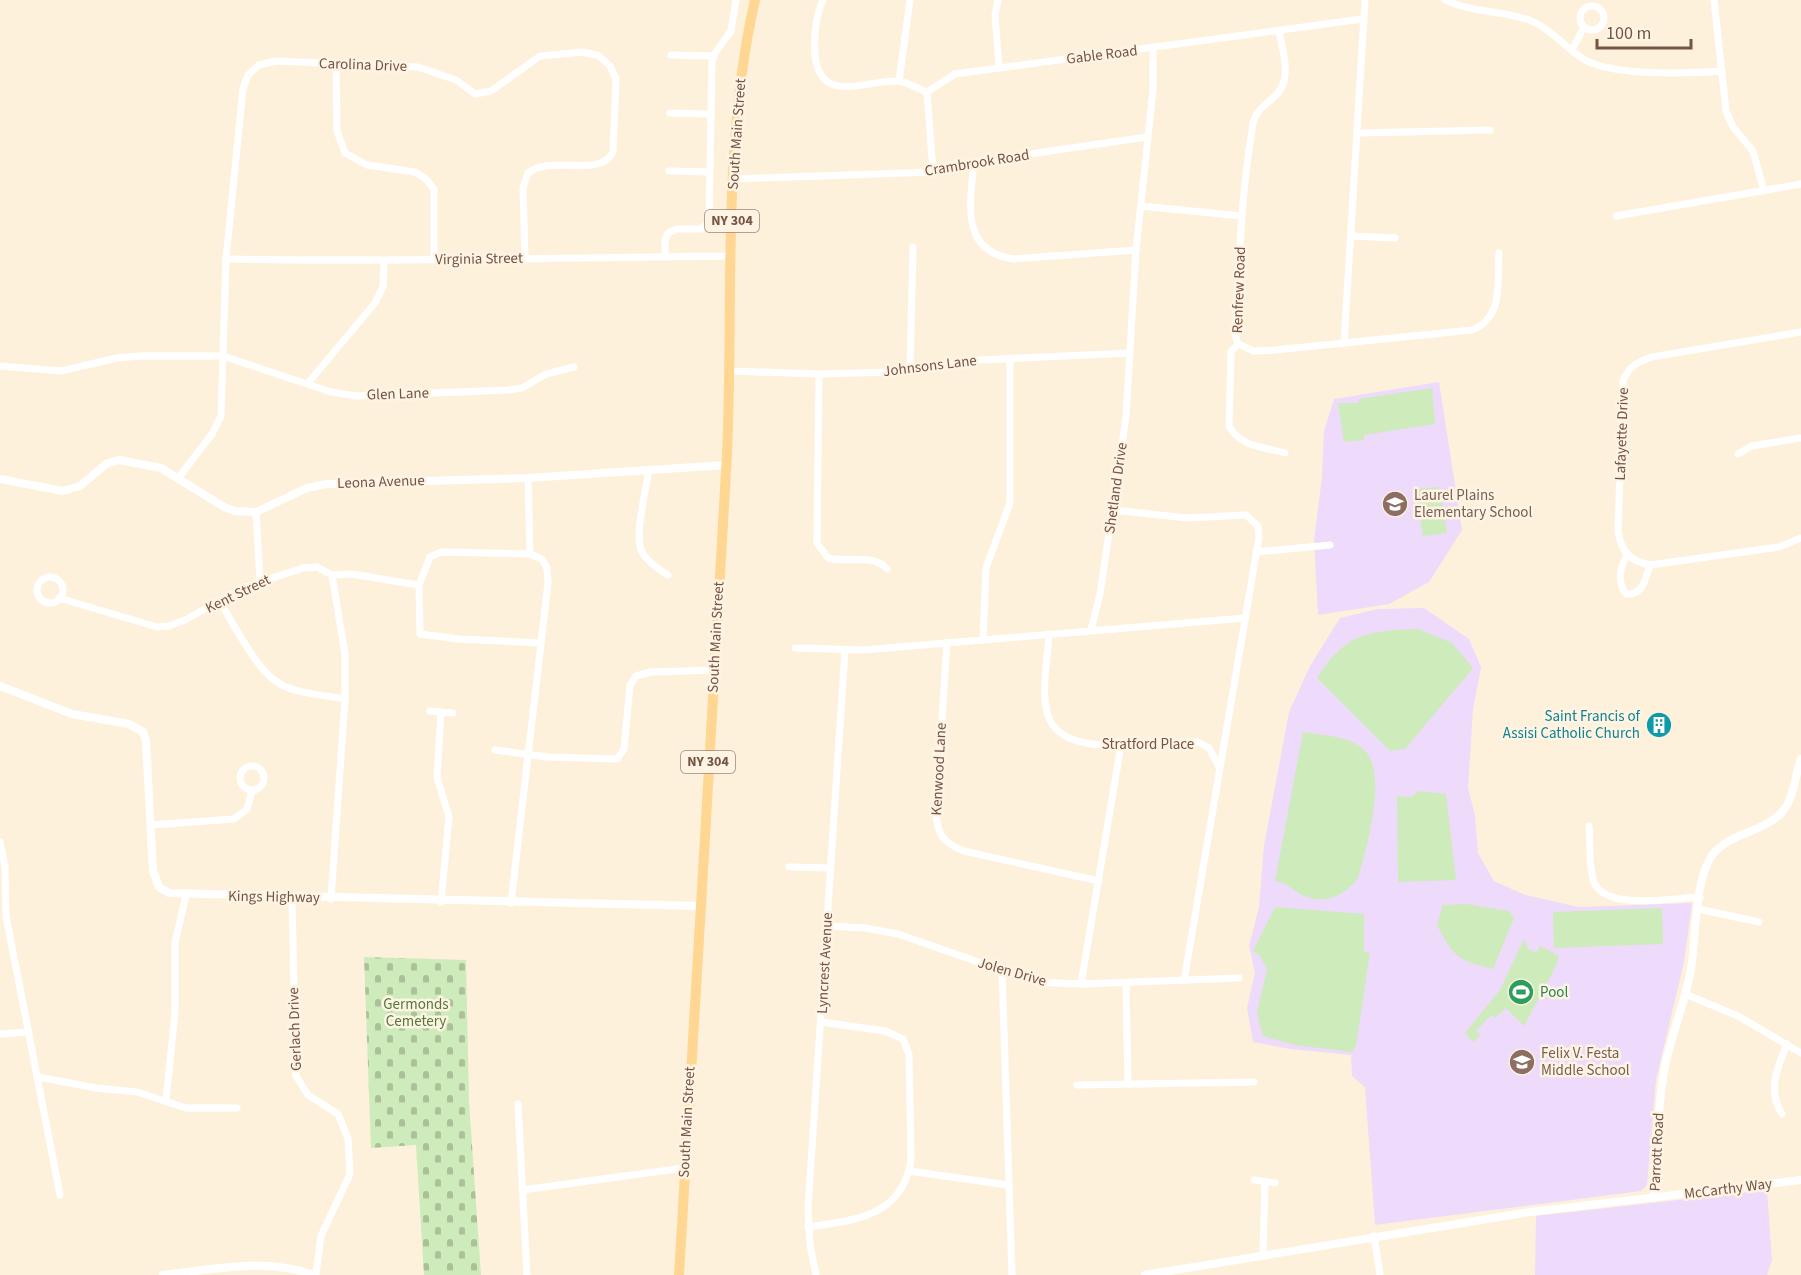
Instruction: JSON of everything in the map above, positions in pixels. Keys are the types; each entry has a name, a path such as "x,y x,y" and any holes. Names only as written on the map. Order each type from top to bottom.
{"main road":[{"name":"South Main Street","path":"679,1275 726,465 733,179 740,85 755,0"}],"street":[{"path":"823,0 818,10 814,40 820,75 831,85 844,87 898,81 927,92 933,172"},
{"path":"898,81 910,0"},
{"path":"998,0 995,15 999,67"},
{"path":"1344,343 1358,133 1362,19 1365,0"},
{"path":"1445,0 1464,8 1532,21 1586,61 1605,67 1684,74 1722,71"},
{"path":"1714,0 1726,111 1733,127 1753,151 1764,191"},
{"path":"665,257 665,240 668,233 677,229 701,229 709,222 714,56 731,31 734,1"},
{"name":"Gable Road","path":"927,92 943,79 955,74 1362,19"},
{"path":"1572,50 1584,27"},
{"name":"Renfrew Road","path":"1279,32 1285,69 1284,83 1277,93 1260,106 1253,121 1242,216 1234,334 1238,344 1254,351 1275,350 1472,330 1485,325 1493,315 1499,253"},
{"name":"Shetland Drive","path":"1090,630 1100,594 1126,417 1136,250 1153,90 1153,49"},
{"name":"Carolina Drive","path":"178,477 212,434 221,416 226,259 240,111 248,75 259,65 276,61 418,67 456,80 475,94 491,92 540,56 583,52 599,56 610,66 616,79 612,155 598,164 543,166 528,173 523,188 525,258"},
{"path":"670,55 714,56"},
{"path":"336,64 337,131 345,153 367,165 415,172 426,178 434,189 434,259"},
{"path":"670,113 711,114"},
{"path":"1358,133 1490,130"},
{"name":"Crambrook Road","path":"733,179 933,172 974,162 1148,136"},
{"path":"974,162 970,204 974,230 984,249 997,257 1014,259 1136,250"},
{"path":"669,171 710,172"},
{"path":"1616,216 1801,184"},
{"path":"1141,206 1242,216"},
{"path":"1351,236 1395,238"},
{"path":"910,370 913,247"},
{"name":"Virginia Street","path":"226,259 384,262 434,259 732,256"},
{"path":"308,383 375,303 383,287 384,262"},
{"name":"Lafayette Drive","path":"1627,556 1621,546 1618,531 1623,381 1627,370 1636,362 1652,357 1801,332"},
{"path":"1238,344 1232,352 1229,426 1234,436 1243,442 1285,453"},
{"name":"Johnsons Lane","path":"730,371 819,374 910,370 1010,358 1130,353"},
{"name":"Glen Lane","path":"0,366 61,371 140,356 223,356 331,392 356,396 508,390 522,388 546,374 574,367"},
{"path":"983,639 986,568 1010,503 1010,358"},
{"path":"819,374 817,543 828,558 873,560 881,562 887,569"},
{"path":"1738,454 1752,446 1801,438"},
{"path":"0,479 63,491 80,486 106,464 119,460 161,468 224,507 256,512 260,581"},
{"name":"Leona Avenue","path":"256,512 307,488 327,484 528,478 726,465"},
{"path":"648,470 640,545 656,568 668,575"},
{"path":"528,478 530,554"},
{"path":"1113,510 1187,518 1246,514 1258,526 1256,552 1184,981"},
{"path":"1650,565 1641,590 1634,594 1626,594 1621,587 1619,576 1627,556 1637,563 1650,565 1779,547 1801,538"},
{"path":"1256,552 1330,545"},
{"path":"511,903 548,583 547,568 542,559 530,554 434,554 425,565 419,585 420,634 541,643"},
{"name":"Kent Street","path":"59,598 72,604 157,627 185,620 260,581 303,568 317,567 332,575 351,574 419,585"},
{"path":"331,899 345,699 345,654 332,575"},
{"path":"220,602 262,666 276,682 289,688 345,699"},
{"path":"795,648 845,650 1245,618"},
{"name":"Stratford Place","path":"1049,634 1046,701 1051,723 1071,739 1122,746 1198,742 1209,748 1220,770"},
{"name":"Kenwood Lane","path":"948,642 936,812 936,827 941,837 950,846 964,851 1099,881"},
{"name":"Lyncrest Avenue","path":"816,1275 808,1227 845,650"},
{"path":"495,750 527,755 617,759 624,749 630,685 636,676 651,672 714,670"},
{"name":"Kings Highway","path":"0,686 72,714 129,724 141,730 146,741 150,825 156,882 166,892 186,895 441,902 699,906"},
{"path":"430,711 453,713"},
{"path":"441,712 437,777 449,817 441,902"},
{"path":"1081,984 1122,746"},
{"name":"Parrott Road","path":"1145,1275 1374,1236 1552,1209 1654,1198 1660,1093 1673,1033 1685,994 1707,866 1715,852 1769,822 1785,809 1801,759"},
{"path":"150,825 234,819 247,808 252,790"},
{"path":"1589,826 1592,876 1596,886 1604,895 1621,900 1700,897"},
{"path":"0,842 6,916 60,1195"},
{"path":"789,867 830,868"},
{"path":"166,1101 175,1012 175,943 186,895"},
{"name":"Gerlach Drive","path":"292,898 296,1076 308,1095 341,1117 347,1133 350,1169 346,1184 321,1236 314,1275"},
{"path":"1698,909 1759,922"},
{"name":"Jolen Drive","path":"827,926 891,932 1036,982 1081,984 1239,978"},
{"path":"1002,971 1012,1275"},
{"path":"1126,983 1128,1083"},
{"path":"1685,994 1738,1016 1801,1053"},
{"path":"808,1227 861,1219 875,1214 897,1193 909,1171 909,1055 903,1039 885,1031 821,1022"},
{"path":"0,1034 29,1032"},
{"path":"1782,1114 1773,1093 1775,1078 1787,1044"},
{"path":"38,1077 96,1088 137,1092 193,1109 237,1108"},
{"path":"1077,1085 1254,1082"},
{"path":"518,1104 527,1275"},
{"path":"522,1190 684,1168"},
{"path":"909,1171 1008,1185"},
{"path":"1254,1180 1275,1183"},
{"name":"McCarthy Way","path":"1654,1198 1801,1180"},
{"path":"1263,1255 1265,1182"},
{"path":"1374,1236 1380,1275"},
{"path":"163,1275 268,1267 314,1275"}],"shaded area":[{"path":"1439,382 1462,530 1429,582 1389,604 1318,615 1314,540 1322,477 1324,431 1334,399"},
{"path":"1424,608 1469,639 1481,667 1473,710 1468,788 1475,815 1478,853 1494,881 1525,895 1579,907 1692,903 1684,962 1656,1080 1647,1185 1641,1191 1375,1225 1365,1087 1352,1076 1351,1055 1290,1049 1253,1042 1247,1008 1255,973 1249,946 1259,907 1264,846 1289,712 1310,666 1340,618 1378,609"},
{"path":"1767,1190 1772,1260 1767,1275 1535,1275 1536,1216"}],"green space":[{"path":"1432,388 1435,424 1364,435 1364,440 1344,442 1338,403 1359,403 1359,399"},
{"path":"1439,487 1447,533 1423,536 1416,489"},
{"path":"1418,629 1452,643 1473,668 1405,749 1390,751 1317,678 1338,652 1359,637 1384,631"},
{"path":"1303,732 1336,737 1359,746 1372,762 1375,777 1370,832 1358,878 1346,890 1332,898 1308,898 1286,884 1275,881"},
{"path":"1419,791 1446,794 1456,880 1398,882 1397,796 1411,797"},
{"path":"1466,904 1509,911 1514,918 1493,969 1458,956 1448,945 1437,925 1443,905"},
{"path":"1275,907 1364,914 1364,952 1370,952 1356,1046 1352,1052 1295,1045 1263,1036 1257,1013 1267,969 1260,956 1253,951"},
{"path":"1662,908 1663,944 1554,948 1553,912"},
{"name":"Pool","path":"1524,939 1528,949 1536,953 1540,946 1559,956 1557,964 1524,1026 1506,1008 1495,1018 1492,1015 1476,1030 1480,1035 1473,1042 1465,1033 1500,990"},
{"name":"Germonds Cemetery","path":"364,957 466,960 469,1101 481,1275 424,1275 416,1145 371,1148"}],"place":[{"name":"Laurel Plains Elementary School","path":"1395,504"},
{"name":"Saint Francis of Assisi Catholic Church","path":"1659,725"},
{"name":"Pool","path":"1521,992"},
{"name":"Felix V. Festa Middle School","path":"1522,1062"}]}
